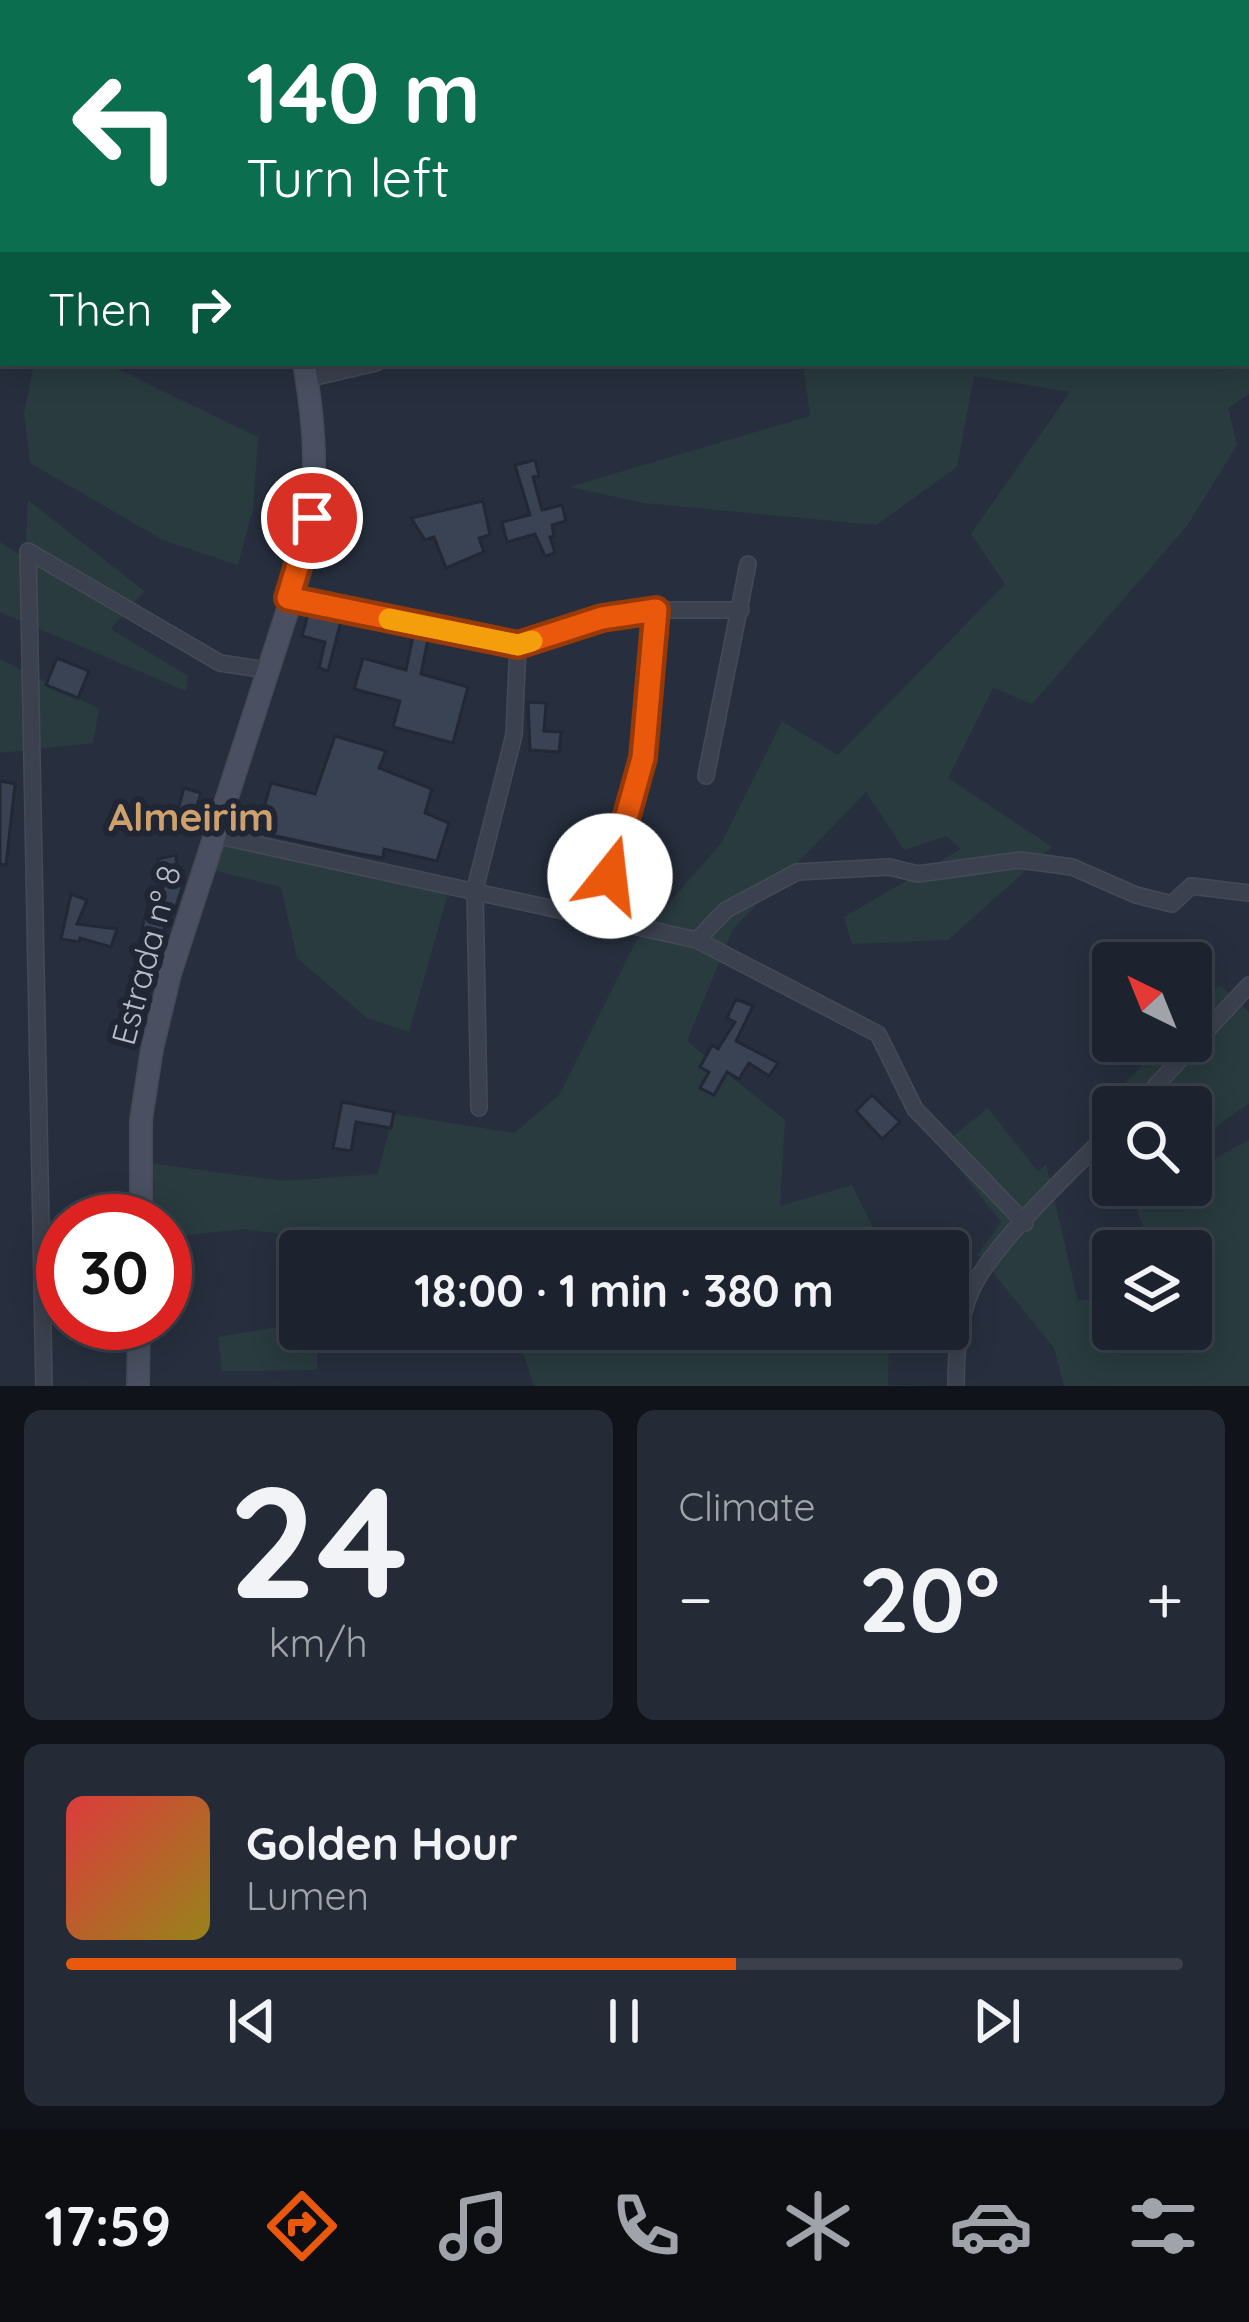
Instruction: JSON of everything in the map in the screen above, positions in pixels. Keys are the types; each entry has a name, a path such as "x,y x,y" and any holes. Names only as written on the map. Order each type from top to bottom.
{"main road":[{"name":"Estrada nº 8","path":"141,1194 141,1120 152,1048 312,518 318,455 306,371"},
{"path":"138,1386 139,1350"}],"street":[{"path":"306,371 350,366"},
{"path":"44,1386 28,551 220,663 267,670"},
{"path":"706,776 748,564"},
{"path":"288,598 518,645 602,618 656,610 741,610"},
{"path":"599,915 643,758 656,610"},
{"path":"479,1108 475,889 514,735 518,645"},
{"path":"214,835 698,940 878,1034 915,1109 1025,1223"},
{"path":"698,940 725,910 797,872 889,867 918,874 1020,860 1072,867 1136,895 1172,904 1191,886 1249,893"},
{"path":"1155,1086 1249,985"},
{"path":"956,1386 956,1342 978,1278 1092,1151"}],"shaded area":[{"path":"33,366 111,366 258,437 253,509 238,565 163,540 30,463 24,414"},
{"path":"803,366 1249,366 1249,394 1228,408 1237,445 1187,526 1032,704 993,688 948,778 1052,847 948,940 852,944 844,917 961,849 946,836 904,850 866,792 733,929 687,1041 785,1120 780,1206 852,1185 874,1230 279,1233 243,1229 192,1235 192,1194 150,1194 148,1163 284,1181 378,1174 393,1114 514,1133 559,1095 636,941 722,842 782,721 838,755 1005,584 971,534 1070,392 974,376 957,467 876,525 644,503 569,487 810,416"},
{"path":"28,500 144,591 111,629 188,676 186,691 0,612 0,542 25,558"},
{"path":"0,659 99,709 93,743 0,753"},
{"path":"223,835 452,879 409,1032 367,1018 297,958 281,887 209,869"},
{"path":"1220,985 1249,1012 1249,1103 1212,1130 1212,1086 1122,1086 1146,1062 1212,1062 1212,993"},
{"path":"988,1108 1038,1172 1046,1164 1078,1301 1092,1299 1092,1350 1212,1350 1212,1230 1144,1230 1135,1206 1212,1206 1212,1160 1249,1140 1249,1386 1064,1386 1054,1348 978,1254 1001,1222 941,1146"},
{"path":"279,1327 279,1350 317,1350 317,1370 222,1371 218,1337"},
{"path":"522,1350 889,1350 888,1385 932,1386 534,1386"}],"building":[{"path":"535,460 539,476 533,477 542,510 562,505 566,521 552,525 555,553 545,556 535,534 507,542 502,522 530,515 515,465"},
{"path":"483,501 490,535 479,538 484,552 446,568 434,537 425,540 411,518"},
{"path":"308,614 341,621 328,671 319,668 325,642 302,636"},
{"path":"413,636 428,639 421,674 468,687 453,743 393,727 400,701 354,689 363,658 406,670"},
{"path":"57,658 89,671 78,698 46,685"},
{"path":"528,702 546,703 544,731 561,732 559,752 530,750"},
{"path":"335,736 386,751 379,768 432,789 425,813 449,823 437,861 384,849 383,858 257,832 271,783 315,794"},
{"path":"0,781 15,784 6,865 0,864"},
{"path":"184,788 201,793 194,815 205,818 200,831 174,824"},
{"path":"176,855 177,880 184,882 174,912 169,911 158,957 140,951 147,931 142,929 150,895 159,897 169,873 158,873 158,859"},
{"path":"71,894 87,900 77,924 117,929 111,947 80,938 79,942 61,939"},
{"path":"736,999 753,1006 736,1041 778,1063 769,1076 749,1063 739,1079 727,1072 714,1095 700,1088 709,1072 700,1067 712,1045 718,1049 735,1022 727,1018"},
{"path":"872,1095 900,1122 882,1139 856,1111"},
{"path":"342,1102 394,1112 391,1128 356,1122 351,1151 333,1148"}],"slow traffic":[{"path":"389,619 518,645 532,641"}],"district":[{"name":"Almeirim","path":"191,817"}],"route":[{"path":"312,518 288,598 518,645 602,618 656,610 643,758 610,876"}]}
